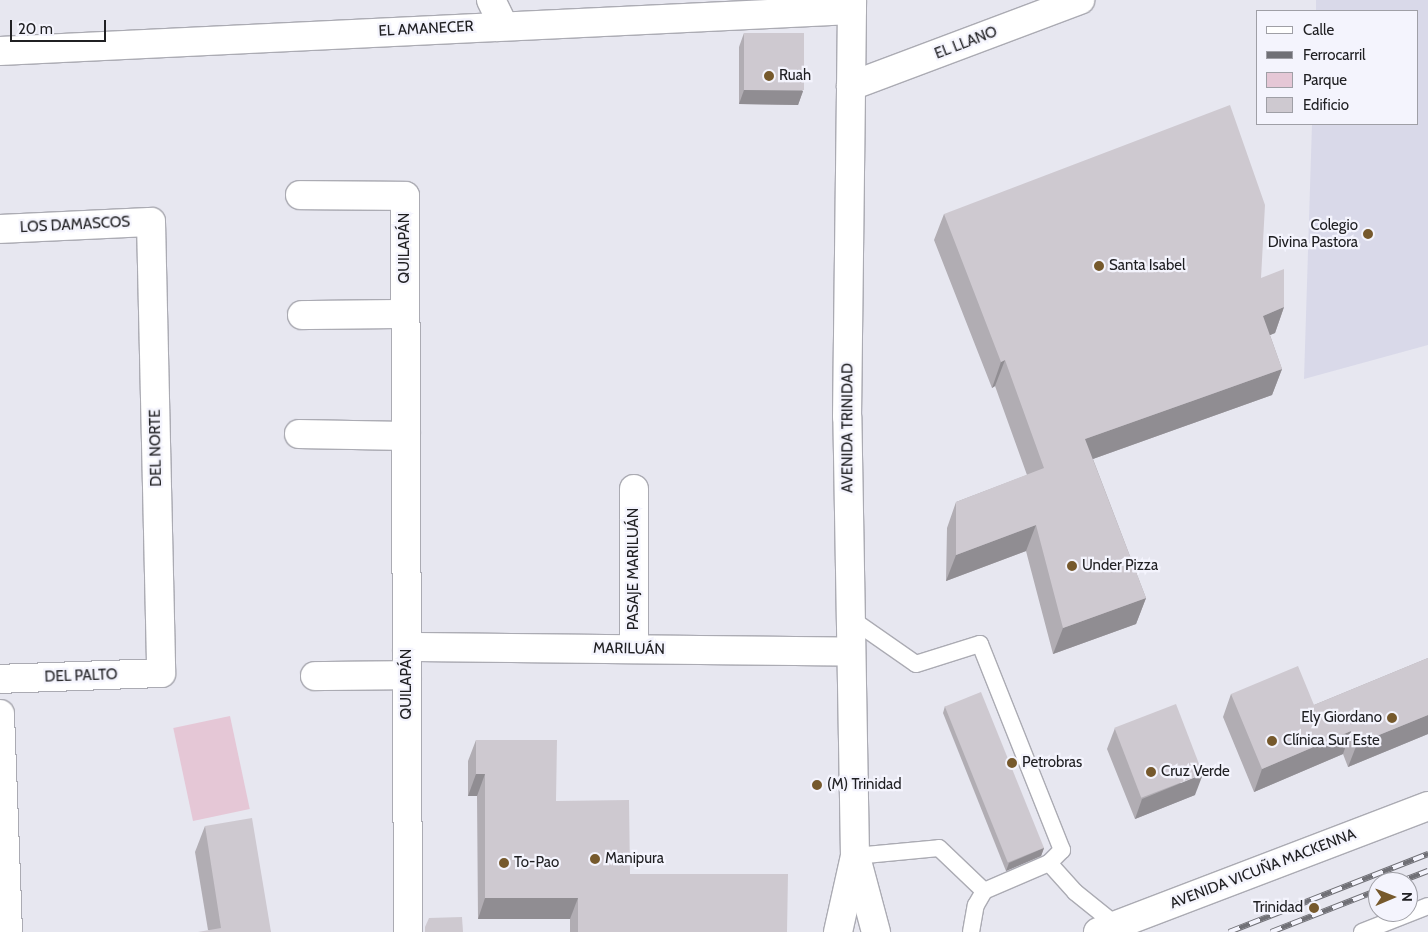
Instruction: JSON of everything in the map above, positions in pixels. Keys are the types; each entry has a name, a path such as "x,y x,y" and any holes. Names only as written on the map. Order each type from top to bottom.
{"street":[{"path":"492,0 504,25"},
{"name":"EL LLANO","path":"851,86 1080,0"},
{"name":"EL AMANECER","path":"0,51 852,5"},
{"name":"AVENIDA TRINIDAD","path":"838,932 855,856 848,417 852,5"},
{"name":"QUILAPÁN","path":"300,195 405,196 408,932"},
{"name":"LOS DAMASCOS","path":"0,229 150,222"},
{"name":"DEL NORTE","path":"150,222 161,674"},
{"path":"302,315 405,314"},
{"path":"299,434 406,436"},
{"name":"PASAJE MARILUÁN","path":"634,489 634,649"},
{"name":"MARILUÁN","path":"407,647 851,652"},
{"name":"DEL PALTO","path":"0,679 161,674"},
{"path":"314,676 407,675"},
{"path":"0,714 8,932"},
{"name":"AVENIDA VICUÑA MACKENNA","path":"1107,929 1428,806"},
{"name":"AVENIDA TRINIDAD","path":"855,856 876,932"}],"lane":[{"path":"850,618 916,664 980,644 1062,850 1049,863 984,892 976,905 971,932"},
{"path":"855,856 939,848 984,892"},
{"path":"1049,863 1107,929"},
{"path":"1362,932 1428,906"}],"shaded area":[{"name":"Colegio Divina Pastora","path":"1316,0 1428,0 1428,345 1304,379 1312,125 1418,125 1418,10 1316,10"}],"green space":[{"path":"230,716 250,809 193,821 173,728"}],"building":[{"name":"Ruah","path":"744,33 804,33 804,90 744,90"},
{"path":"1230,105 1265,205 1261,278 1284,269 1284,307 1263,316 1282,369 1085,439 1146,598 1063,628 1036,525 956,555 956,502 1044,468 1005,360 1001,362 944,214"},
{"path":"1428,658 1428,715 1357,744 1351,731 1262,769 1231,694 1298,666 1314,705"},
{"path":"981,692 1044,848 1008,862 945,707"},
{"path":"1176,704 1203,774 1141,798 1114,728"},
{"path":"476,740 557,740 556,801 629,800 630,874 788,874 787,932 578,932 578,898 485,898 485,774 476,774"},
{"path":"252,818 271,932 198,932 221,928 205,826"},
{"path":"462,917 463,932 425,932 429,918"}],"railway":[{"path":"1229,932 1428,854"},
{"path":"1418,875 1428,871"},
{"path":"1271,932 1368,894"}],"place":[{"name":"Ruah","path":"769,76"},
{"name":"Colegio Divina Pastora","path":"1368,234"},
{"name":"Santa Isabel","path":"1099,266"},
{"name":"Under Pizza","path":"1072,566"},
{"name":"Ely Giordano","path":"1392,718"},
{"name":"Clínica Sur Este","path":"1272,741"},
{"name":"Petrobras","path":"1012,763"},
{"name":"Cruz Verde","path":"1151,772"},
{"name":"(M) Trinidad","path":"817,785"},
{"name":"Manipura","path":"595,859"},
{"name":"To-Pao","path":"504,863"},
{"name":"Trinidad","path":"1314,908"}]}
